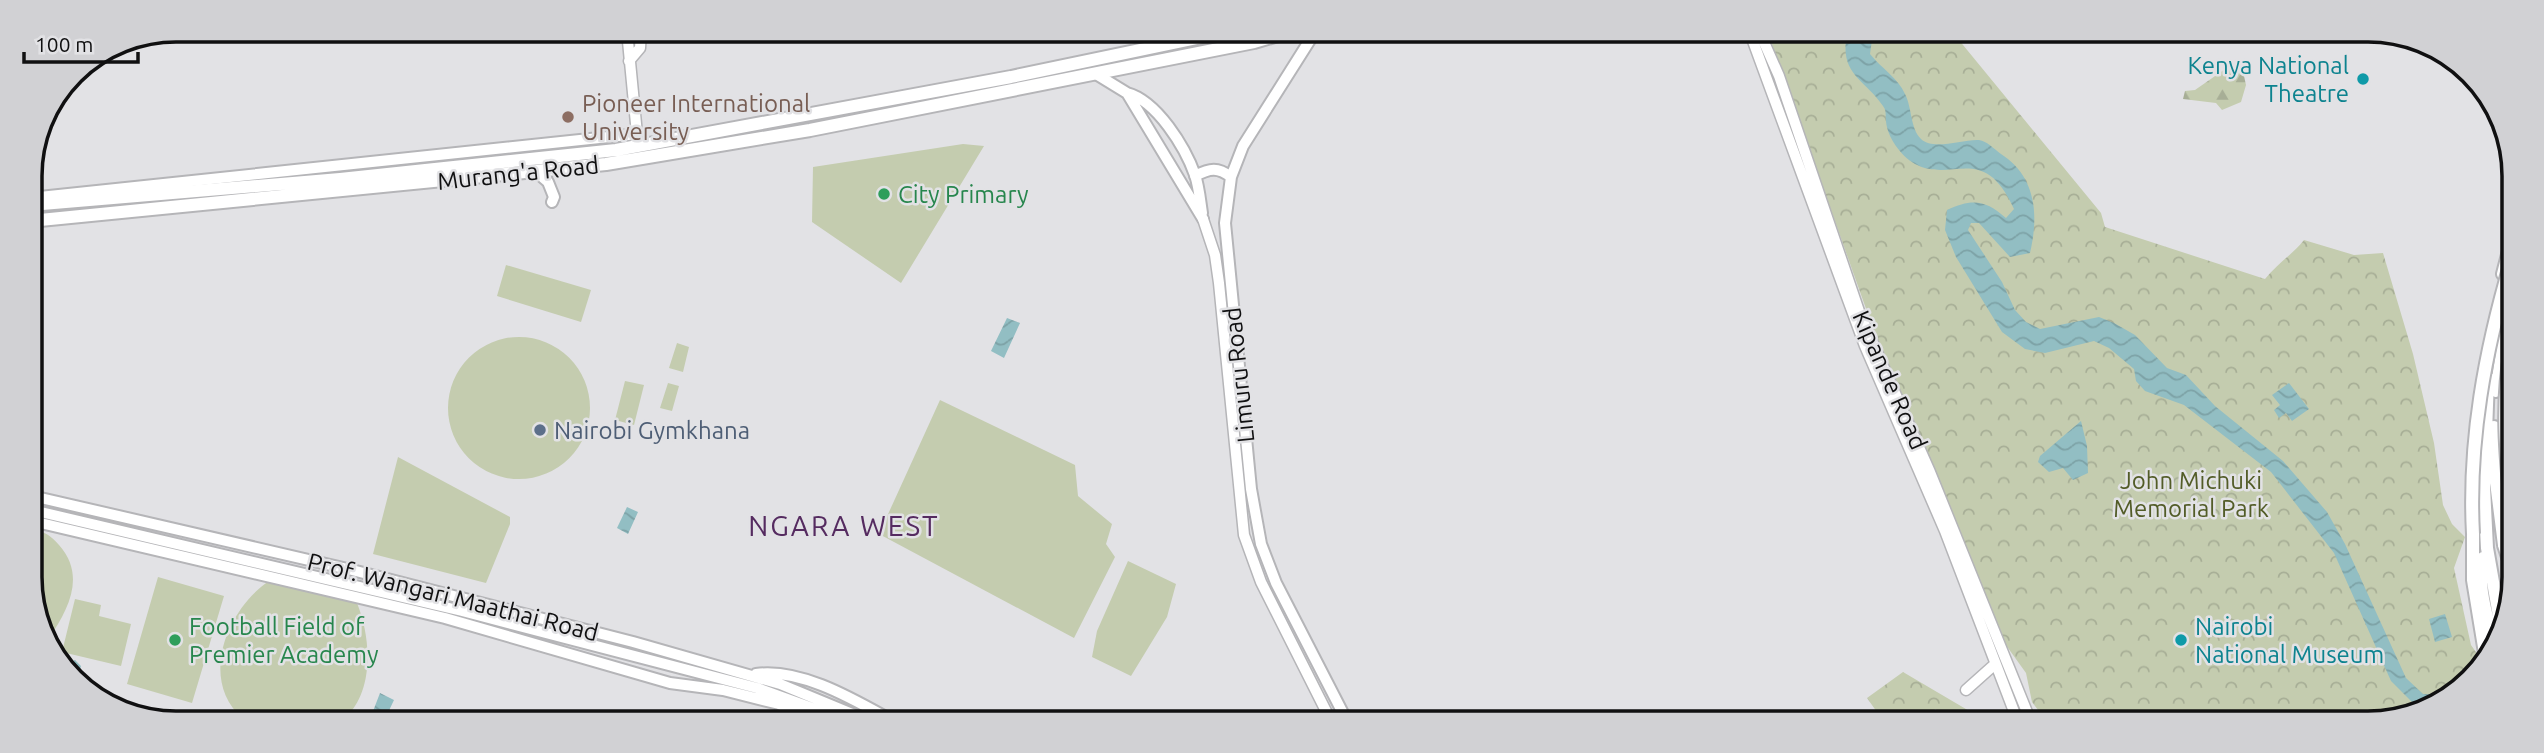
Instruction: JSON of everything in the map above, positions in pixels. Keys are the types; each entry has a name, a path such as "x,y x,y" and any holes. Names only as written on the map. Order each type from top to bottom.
{"highway":[{"name":"Murang'a Road","path":"42,204 340,178 627,148 1011,77 1178,42"},
{"name":"Murang'a Road","path":"42,220 606,164 810,130 1254,42"},
{"path":"2498,609 2487,548 2484,488 2487,389 2502,279"},
{"path":"2484,644 2473,580 2472,452 2485,363 2502,296"},
{"path":"2502,349 2494,422 2498,502 2502,522"},
{"path":"2487,548 2481,567 2491,629"}],"main road":[{"path":"628,42 638,135"},
{"path":"629,61 640,48 640,42"},
{"name":"Limuru Road","path":"1309,42 1243,146 1231,177 1225,223 1255,518 1261,544 1276,583 1342,711"},
{"name":"Kipande Road","path":"1753,42 1865,346 1945,531 2013,711"},
{"name":"Kipande Road","path":"1764,42 1779,76 1869,338 1930,471 2027,711"},
{"name":"Limuru Road","path":"1096,74 1127,93 1203,219 1215,255 1219,283 1244,535 1261,582 1326,711"},
{"path":"1127,93 1147,103 1184,153 1195,176 1203,219"},
{"name":"Murang'a Road","path":"42,197 638,135"},
{"path":"1195,176 1218,169 1231,177"},
{"path":"534,170 548,181 554,197 552,202"},
{"name":"Prof. Wangari Maathai Road","path":"42,498 445,593 750,674 842,711"},
{"name":"Prof. Wangari Maathai Road","path":"42,512 462,611 725,685 812,700 830,711"},
{"path":"42,523 445,618 670,684 725,685 796,711"},
{"path":"1966,690 1994,665"},
{"path":"750,674 775,674 819,685 872,711"}],"green space":[{"name":"John Michuki Memorial Park","path":"1771,42 1961,42 2101,213 2105,227 2265,279 2304,240 2354,255 2383,253 2413,354 2434,443 2443,505 2452,524 2465,537 2454,568 2471,645 2477,654 2456,678 2435,693 2403,706 2377,711 2039,711 2032,702 2026,673 2003,641 1974,566 1880,348"},
{"path":"2228,67 2242,67 2246,85 2241,102 2222,110 2216,103 2183,99 2185,91 2195,90"},
{"name":"City Primary","path":"963,144 984,146 901,283 812,222 813,167"},
{"path":"506,265 591,290 581,322 497,296"},
{"path":"519,337 546,342 569,358 585,381 590,408 585,435 569,458 546,474 519,479 492,474 469,458 453,435 448,408 453,381 469,358 492,342"},
{"path":"677,343 689,347 683,372 669,368"},
{"path":"625,381 644,385 634,425 615,420"},
{"path":"668,383 679,386 672,411 660,408"},
{"path":"940,400 1075,465 1078,496 1112,524 1106,544 1115,557 1074,638 879,534"},
{"path":"398,457 510,517 510,524 486,583 373,554"},
{"path":"42,532 59,545 72,568 72,592 54,630 43,595"},
{"path":"1128,561 1176,584 1167,617 1131,676 1092,657 1097,631"},
{"name":"Football Field of Premier Academy","path":"158,577 224,596 192,703 127,684"},
{"path":"269,581 357,603 365,632 367,664 361,694 351,711 236,711 229,703 222,685 220,666 223,646 230,627 254,593"},
{"path":"75,599 101,605 99,616 131,624 121,666 66,653 63,648"},
{"path":"1903,672 1969,711 1876,711 1867,698"}],"water":[{"path":"1846,42 1872,42 1870,54 1902,88 1915,129 1921,139 1933,144 1982,141 2013,163 2022,173 2032,197 2034,211 2030,253 2010,257 1979,223 1971,223 1968,230 2002,282 2015,310 2026,322 2040,329 2099,317 2114,323 2135,335 2167,368 2186,375 2215,406 2283,461 2327,512 2345,544 2406,678 2423,694 2432,694 2413,703 2391,681 2334,553 2271,472 2184,405 2145,391 2136,381 2134,369 2109,348 2094,341 2045,353 2025,349 2002,332 1956,257 1945,230 1947,210 1964,204 1985,204 2006,218 2014,209 2002,188 1991,176 1979,170 1929,169 1915,164 1905,156 1889,133 1884,108 1850,67"},
{"path":"1007,318 1020,323 1004,358 991,351"},
{"path":"2289,383 2309,409 2292,421 2286,413 2279,418 2274,410 2280,405 2272,395"},
{"path":"2081,421 2087,446 2088,473 2073,480 2063,468 2049,472 2038,462 2040,456"},
{"path":"627,507 638,512 628,534 617,528"},
{"path":"2445,614 2452,637 2435,642 2429,619"},
{"path":"75,660 81,666 80,670 75,665 72,661"},
{"path":"380,693 394,700 389,711 373,711"}],"place":[{"name":"Kenya National Theatre","path":"2363,79"},
{"name":"Pioneer International University","path":"568,117"},
{"name":"City Primary","path":"884,194"},
{"name":"Nairobi Gymkhana","path":"540,430"},
{"name":"Football Field of Premier Academy","path":"175,640"},
{"name":"Nairobi National Museum","path":"2181,640"}],"district":[{"name":"NGARA WEST","path":"844,525"}]}
